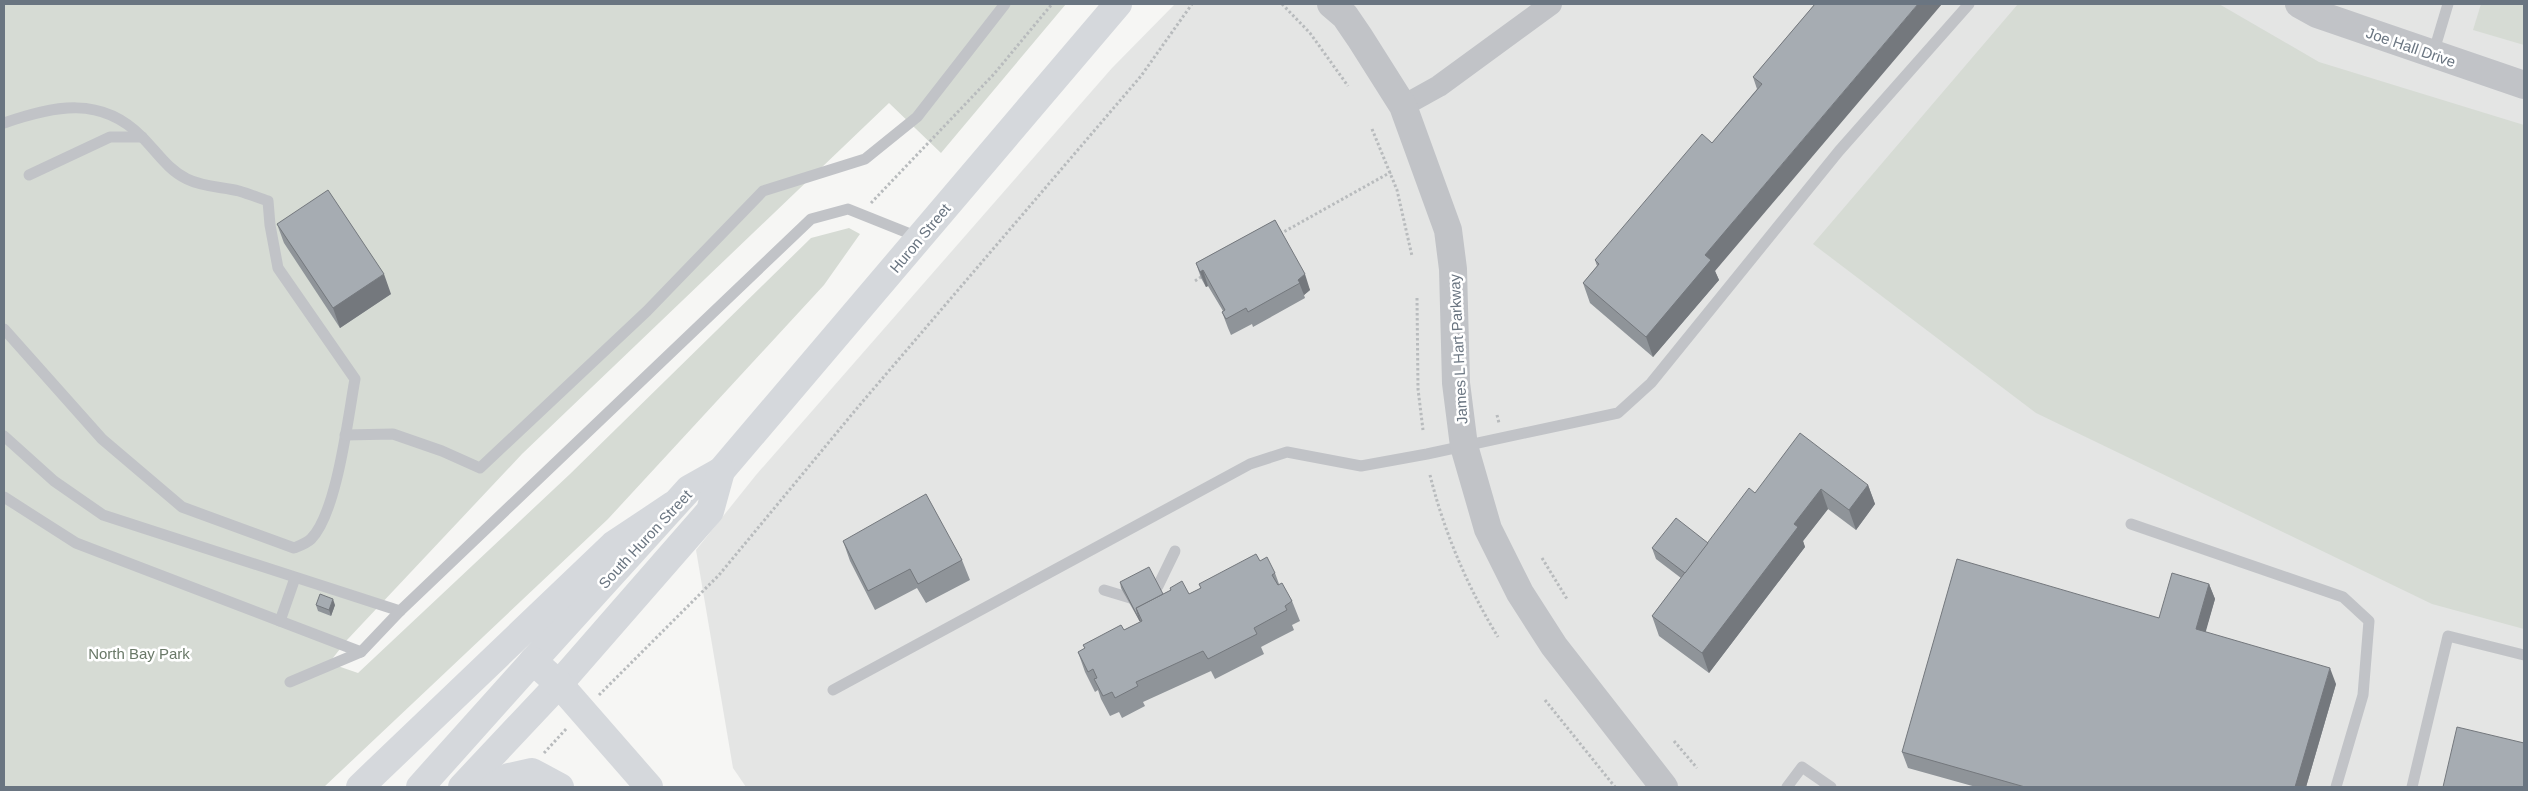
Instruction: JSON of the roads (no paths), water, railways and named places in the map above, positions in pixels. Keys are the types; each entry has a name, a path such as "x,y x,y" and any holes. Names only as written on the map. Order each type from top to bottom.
{"main road":[{"name":"Huron Street","path":"721,471 1118,4"},
{"name":"South Huron Street","path":"420,787 673,505 689,489 721,471"},
{"name":"South Huron Street","path":"462,787 559,684 710,511 721,471"},
{"path":"360,787 613,545 673,505"},
{"path":"533,661 559,684 649,787"},
{"path":"494,787 509,777 532,772 560,787"}],"street":[{"name":"James L Hart Parkway","path":"1331,4 1350,24 1392,84 1421,148 1448,230 1454,269 1456,383 1464,446 1488,529 1520,593 1554,646 1664,787"},
{"path":"1403,106 1440,86 1551,4"},
{"name":"Joe Hall Drive","path":"2299,4 2317,14 2524,85"}],"lane":[{"path":"345,435 393,434 442,451 480,468 647,311 763,192 865,158 917,118 1005,4"},
{"path":"833,690 1250,464 1287,452 1360,466 1618,413 1651,383 1839,151 1969,4"},
{"path":"2433,54 2448,4"},
{"path":"4,123 42,110 83,108 114,115 142,137 162,161 187,179 239,191 268,201 270,225 278,268 355,379 334,488 320,523 310,539 294,548 182,507 102,439 4,329"},
{"path":"29,175 110,136 142,137"},
{"path":"290,682 361,652 400,612 811,219 848,209 920,238"},
{"path":"4,436 54,481 103,516 400,612"},
{"path":"4,497 76,543 361,652"},
{"path":"2131,524 2343,597 2369,621 2363,694 2336,787"},
{"path":"1158,586 1175,551"},
{"path":"280,621 295,578"},
{"path":"1104,590 1137,600"},
{"path":"2412,787 2448,636 2524,655"},
{"path":"1788,787 1802,767 1831,787"}],"park label":[{"name":"North Bay Park","path":"139,653"}]}
